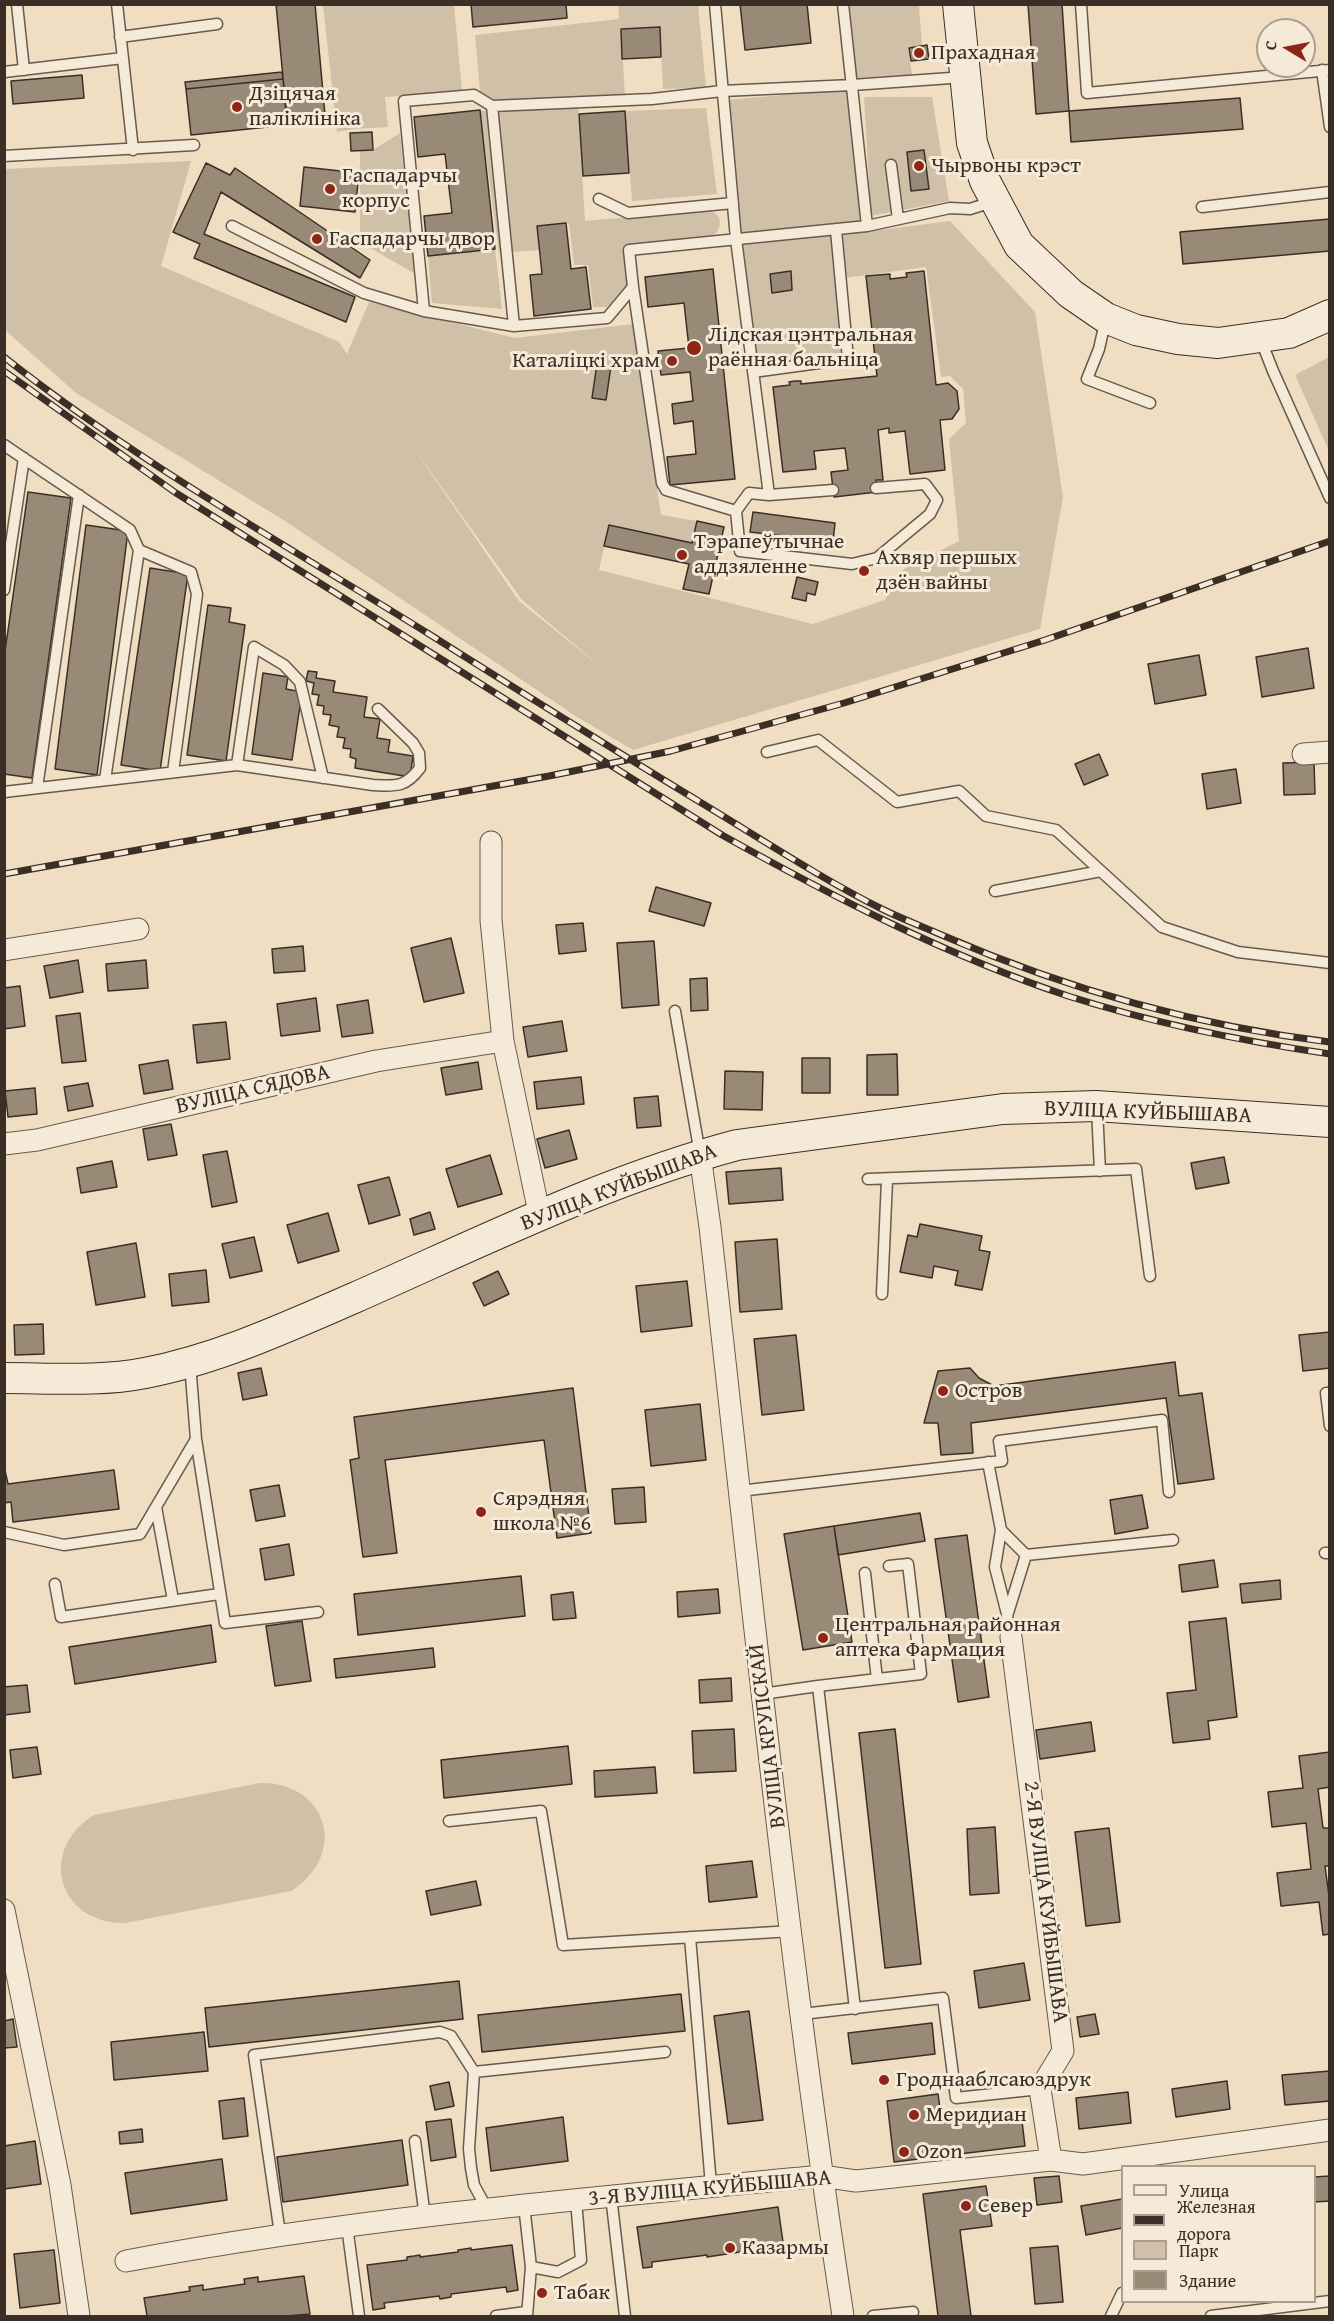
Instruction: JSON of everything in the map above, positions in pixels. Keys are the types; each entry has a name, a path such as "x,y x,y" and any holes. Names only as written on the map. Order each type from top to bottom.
{"main road":[{"path":"958,4 972,143 985,181 1019,244 1071,294 1106,318 1136,330 1178,339 1218,343 1289,333 1329,315"},
{"name":"ВУЛІЦА КУЙБЫШАВА","path":"4,1378 142,1374 190,1363 290,1326 540,1216 630,1180 700,1155 737,1145 1003,1109 1096,1106 1329,1122"}],"street":[{"path":"1303,754 1329,752"},
{"path":"491,842 491,920 503,1041 540,1216"},
{"path":"4,950 138,929"},
{"name":"ВУЛІЦА СЯДОВА","path":"4,1144 37,1140 376,1061 503,1041"},
{"name":"ВУЛІЦА КРУПСКАЙ","path":"700,1155 762,1694 822,2175 843,2316"},
{"name":"2-Я ВУЛІЦА КУЙБЫШАВА","path":"1009,1627 1063,2051 1040,2089"},
{"path":"4,1910 60,2185 79,2316"},
{"path":"1040,2089 1051,2160"},
{"name":"3-Я ВУЛІЦА КУЙБЫШАВА","path":"126,2261 280,2234 524,2205 822,2175 856,2181 1051,2160 1083,2164 1329,2130"}],"lane":[{"path":"17,4 24,70"},
{"path":"117,4 133,150"},
{"path":"716,4 736,239 769,495"},
{"path":"843,4 867,226"},
{"path":"1081,4 1087,93 1326,70 1329,127"},
{"path":"120,37 217,24"},
{"path":"4,72 123,58"},
{"path":"424,310 404,101 474,95 492,106 652,99 722,91 852,85 965,76"},
{"path":"492,106 514,326"},
{"path":"4,156 194,146"},
{"path":"891,165 898,219"},
{"path":"1202,207 1329,192"},
{"path":"599,199 628,213 733,203"},
{"path":"736,511 666,490 662,483 629,250 867,226 950,208 970,209 995,201"},
{"path":"232,226 364,293 424,310 514,326 607,318 633,287"},
{"path":"753,372 848,359 836,230"},
{"path":"1106,318 1099,349 1087,379 1150,403"},
{"path":"1260,338 1329,498"},
{"path":"4,445 130,530 139,550 105,780"},
{"path":"4,590 24,458"},
{"path":"833,490 769,495 749,493 736,511 740,550 852,564 877,558 930,514 937,500 925,484 876,488"},
{"path":"37,788 79,495"},
{"path":"139,550 191,572 197,594 173,772"},
{"path":"237,765 255,647 284,665 300,682 323,777"},
{"path":"4,792 237,765 393,786 410,781 420,768 419,753 413,743 378,709"},
{"path":"767,752 818,740 897,802 958,791 987,816 1056,830 1161,927 1238,951 1329,963"},
{"path":"995,891 1101,871"},
{"path":"675,1011 700,1155"},
{"path":"1096,1106 1100,1171"},
{"path":"868,1179 1136,1169 1150,1276"},
{"path":"882,1294 886,1180"},
{"path":"190,1363 196,1439 225,1623 318,1612"},
{"path":"1329,1393 1326,1393 1329,1426"},
{"path":"740,1491 1002,1461 999,1441 1162,1420 1169,1492"},
{"path":"4,1532 64,1545 140,1534 196,1439"},
{"path":"988,1462 1001,1530 995,1566 1009,1627"},
{"path":"156,1507 173,1600"},
{"path":"1001,1530 1026,1555"},
{"path":"1026,1555 1173,1540"},
{"path":"1009,1627 1026,1555"},
{"path":"762,1694 921,1674 908,1564 889,1566"},
{"path":"865,1573 878,1679"},
{"path":"55,1584 61,1617 219,1594"},
{"path":"818,1686 855,2009"},
{"path":"449,1821 541,1811 563,1946 792,1931"},
{"path":"690,1937 711,2185"},
{"path":"802,2014 943,1998 956,2098 1040,2089"},
{"path":"280,2234 254,2055 440,2032 451,2036 474,2072 469,2149 474,2185 488,2209"},
{"path":"474,2072 665,2052"},
{"path":"415,2141 425,2217"},
{"path":"611,2196 625,2316"},
{"path":"531,2267 558,2272 581,2260 576,2200"},
{"path":"496,2316 527,2314 531,2267 524,2205"},
{"path":"347,2226 359,2316"},
{"path":"1111,2316 1121,2295"},
{"path":"1211,2316 1313,2303"},
{"path":"873,2316 913,2312"}],"green space":[{"path":"323,5 454,5 462,92 385,97 388,127 337,132"},
{"path":"618,5 698,5 706,88 663,89 660,27 621,30 625,97 502,104 480,91 475,35 619,19"},
{"path":"849,5 919,5 922,46 908,47 912,75 856,78"},
{"path":"850,89 860,223 739,236 727,100"},
{"path":"864,97 932,97 949,201 871,216"},
{"path":"578,104 585,221 709,210 720,220 719,228 709,240 627,249 628,283 607,307 593,307 588,265 574,265 569,223 537,226 539,250 499,253 480,111"},
{"path":"706,108 717,194 632,201 625,111"},
{"path":"400,133 415,274 360,242 360,151 373,150"},
{"path":"191,161 161,266 339,342 347,354 369,302 515,338 633,324 661,515 697,521 692,543 609,525 599,570 813,624 885,600 904,569 959,541 949,439 966,423 963,389 950,376 941,377 926,267 845,278 842,235 950,221 1035,312 1063,497 1040,629 633,750 577,717 285,521 76,393 5,330 5,169","holes":["410,443 522,600 603,669 519,601"]},
{"path":"833,234 844,356 756,369 740,243"},
{"path":"495,249 502,309 432,303 428,256"},
{"path":"1329,357 1329,451 1295,375"},
{"path":"260,1783 283,1786 302,1794 315,1807 323,1823 325,1841 320,1859 309,1876 291,1891 125,1923 102,1920 84,1911 71,1898 63,1882 61,1865 65,1847 76,1830 94,1815"}],"building":[{"path":"276,4 315,4 325,115 287,119"},
{"path":"471,4 566,4 567,18 473,27"},
{"path":"740,4 807,4 811,43 745,50"},
{"path":"1028,4 1062,4 1069,111 1036,114"},
{"path":"660,27 661,57 622,59 621,29"},
{"name":"Прахадная","path":"927,45 929,59 911,61 909,48"},
{"path":"282,72 283,79 186,89 185,82"},
{"path":"82,75 84,98 13,104 11,81"},
{"name":"Дзіцячая паліклініка","path":"283,79 287,125 191,135 186,89"},
{"path":"1240,98 1243,129 1071,142 1069,111"},
{"path":"480,110 495,249 428,256 424,216 452,213 445,154 418,157 414,117"},
{"path":"625,111 629,173 583,176 579,114"},
{"path":"372,132 373,150 351,151 350,133"},
{"path":"924,150 929,189 911,191 907,152"},
{"name":"Гаспадарчы двор","path":"206,163 230,175 235,168 370,260 360,278 221,192 204,234 355,297 346,322 194,258 200,244 173,232"},
{"name":"Гаспадарчы корпус","path":"304,167 359,173 355,212 300,206"},
{"path":"1330,219 1330,251 1183,264 1180,232"},
{"path":"566,223 571,269 586,267 591,309 534,316 530,275 542,274 537,226"},
{"path":"713,269 735,479 670,485 667,457 696,454 693,421 674,424 672,404 693,401 690,372 661,375 658,351 689,348 684,303 648,307 645,277"},
{"path":"791,271 792,290 772,293 770,274"},
{"path":"924,271 936,385 948,383 957,391 959,409 952,419 940,420 945,470 910,474 905,431 889,433 889,428 878,430 883,480 876,480 877,492 834,497 831,472 848,470 845,448 814,451 816,469 783,472 773,387 790,385 789,382 795,381 801,381 801,384 877,376 866,276 890,274 890,279 907,277 906,273"},
{"path":"597,364 611,366 606,400 592,398"},
{"path":"28,492 71,498 32,778 4,774 4,658"},
{"path":"753,512 835,523 833,542 750,532"},
{"name":"Тэрапеўтычнае аддзяленне","path":"697,521 724,527 709,594 683,589 689,564 604,546 609,525 692,543"},
{"path":"86,525 128,531 97,775 55,769"},
{"path":"150,568 188,574 160,771 121,765"},
{"path":"797,577 818,582 815,595 807,593 806,601 792,598"},
{"path":"208,605 231,608 229,622 245,625 226,761 187,755"},
{"path":"1308,648 1314,688 1262,697 1256,657"},
{"path":"1199,655 1206,695 1155,704 1148,664"},
{"path":"308,671 317,672 316,678 335,681 333,692 367,697 364,717 380,719 377,738 390,740 388,752 413,756 410,777 355,768 356,759 350,757 351,749 343,748 345,738 337,737 339,727 329,725 331,715 323,714 324,706 317,705 319,695 312,694 314,683 306,681"},
{"path":"263,673 288,677 286,689 302,692 292,760 252,754"},
{"path":"1099,754 1108,775 1084,785 1075,764"},
{"path":"1314,762 1315,794 1284,795 1283,763"},
{"path":"1236,769 1241,803 1207,809 1202,774"},
{"path":"656,887 711,903 704,926 649,911"},
{"path":"583,923 586,951 559,954 556,925"},
{"path":"451,938 464,993 424,1002 411,948"},
{"path":"654,941 659,1005 622,1008 617,943"},
{"path":"303,946 305,971 274,973 272,949"},
{"path":"78,960 83,992 50,998 44,966"},
{"path":"146,960 148,988 108,991 106,964"},
{"path":"707,978 708,1010 691,1011 690,979"},
{"path":"20,986 25,1026 4,1029 4,988"},
{"path":"316,998 320,1031 281,1036 277,1004"},
{"path":"368,1000 373,1033 342,1037 337,1005"},
{"path":"80,1013 86,1061 62,1063 56,1016"},
{"path":"562,1021 567,1051 528,1057 523,1027"},
{"path":"226,1022 230,1059 197,1063 193,1025"},
{"path":"897,1054 898,1095 867,1095 867,1055"},
{"path":"802,1058 830,1058 830,1093 802,1093"},
{"path":"168,1060 173,1089 144,1094 139,1065"},
{"path":"478,1062 482,1089 446,1095 441,1068"},
{"path":"725,1071 763,1072 762,1110 724,1109"},
{"path":"581,1077 584,1104 537,1109 534,1082"},
{"path":"88,1083 93,1106 68,1111 64,1087"},
{"path":"35,1088 37,1114 8,1117 5,1091"},
{"path":"658,1096 661,1126 637,1128 634,1098"},
{"path":"171,1124 177,1155 148,1160 143,1129"},
{"path":"569,1130 577,1159 545,1168 537,1139"},
{"path":"227,1151 237,1202 212,1207 203,1155"},
{"path":"490,1155 502,1194 458,1207 446,1169"},
{"path":"1224,1157 1229,1183 1196,1189 1191,1163"},
{"path":"112,1161 117,1187 81,1193 77,1168"},
{"path":"781,1168 783,1200 729,1204 726,1172"},
{"path":"389,1177 400,1215 369,1224 358,1185"},
{"path":"430,1212 435,1229 414,1235 410,1219"},
{"path":"328,1213 339,1251 298,1263 287,1225"},
{"path":"920,1224 982,1236 979,1250 990,1252 982,1290 955,1285 958,1271 934,1266 932,1278 900,1272 908,1235 917,1237"},
{"path":"254,1237 262,1271 230,1278 222,1244"},
{"path":"777,1239 782,1309 740,1312 735,1242"},
{"path":"136,1243 145,1297 96,1305 87,1252"},
{"path":"206,1270 209,1302 172,1306 169,1274"},
{"path":"498,1271 509,1294 484,1306 473,1283"},
{"path":"687,1281 692,1326 641,1332 636,1286"},
{"path":"43,1324 44,1354 15,1355 14,1325"},
{"path":"1330,1332 1330,1368 1303,1371 1299,1335"},
{"path":"796,1335 804,1410 762,1415 754,1339"},
{"path":"1175,1362 1179,1396 1202,1393 1214,1479 1178,1484 1166,1398 971,1423 973,1453 941,1455 938,1423 924,1423 938,1371 970,1368 979,1378 994,1386"},
{"path":"261,1368 267,1395 243,1400 238,1373"},
{"path":"573,1388 591,1533 557,1538 544,1440 385,1460 397,1553 363,1557 350,1460 359,1458 354,1417"},
{"path":"700,1404 706,1460 651,1466 645,1410"},
{"path":"4,1466 8,1484 114,1470 119,1509 13,1522 11,1502 4,1503"},
{"path":"279,1485 285,1516 256,1521 250,1490"},
{"path":"644,1487 646,1522 615,1524 612,1489"},
{"path":"1142,1495 1148,1528 1115,1534 1110,1500"},
{"path":"920,1513 925,1541 838,1555 834,1526"},
{"path":"834,1526 852,1642 803,1650 784,1534"},
{"path":"967,1535 989,1697 958,1702 935,1539"},
{"path":"289,1544 294,1575 265,1580 260,1549"},
{"path":"1214,1560 1218,1587 1182,1592 1179,1565"},
{"path":"521,1576 525,1616 358,1635 354,1594"},
{"path":"1280,1580 1281,1599 1242,1603 1240,1584"},
{"path":"718,1589 720,1613 678,1617 677,1592"},
{"path":"573,1592 576,1618 553,1620 551,1595"},
{"path":"1226,1618 1237,1717 1208,1721 1210,1739 1173,1743 1167,1693 1196,1690 1189,1622"},
{"path":"302,1621 311,1681 275,1686 266,1626"},
{"path":"211,1625 216,1662 75,1684 69,1647"},
{"path":"433,1648 435,1667 336,1678 334,1659"},
{"path":"731,1678 732,1701 700,1703 699,1680"},
{"path":"27,1685 30,1712 4,1715 4,1687"},
{"path":"1091,1722 1095,1751 1040,1759 1036,1730"},
{"path":"734,1729 736,1771 694,1773 692,1731"},
{"path":"895,1729 921,1964 885,1968 859,1733"},
{"path":"568,1746 572,1784 444,1798 441,1760"},
{"path":"37,1747 41,1774 13,1778 10,1750"},
{"path":"1330,1752 1330,1787 1318,1789 1323,1828 1330,1828 1330,1866 1325,1866 1330,1903 1330,1934 1323,1935 1319,1902 1281,1906 1277,1873 1311,1869 1306,1823 1272,1827 1268,1792 1303,1788 1299,1756"},
{"path":"655,1767 657,1793 595,1797 594,1771"},
{"path":"995,1827 999,1893 970,1895 967,1829"},
{"path":"1109,1828 1120,1922 1086,1926 1075,1832"},
{"path":"752,1861 757,1897 709,1902 706,1866"},
{"path":"476,1881 481,1905 431,1915 426,1891"},
{"path":"1024,1963 1030,2000 979,2008 974,1971"},
{"path":"459,1981 463,2019 209,2047 205,2008"},
{"path":"681,1994 685,2031 482,2052 478,2015"},
{"path":"749,2011 763,2120 728,2124 714,2016"},
{"path":"1095,2014 1099,2034 1080,2037 1077,2017"},
{"path":"13,2019 17,2047 4,2048 4,2021"},
{"path":"932,2023 935,2054 852,2064 848,2033"},
{"path":"204,2032 208,2071 114,2080 111,2042"},
{"path":"1330,2071 1330,2101 1285,2105 1282,2075"},
{"path":"1227,2081 1230,2109 1176,2117 1172,2089"},
{"path":"449,2082 454,2106 435,2110 430,2086"},
{"path":"1128,2092 1131,2123 1079,2129 1076,2098"},
{"path":"938,2094 942,2123 1021,2113 1025,2146 894,2162 887,2101"},
{"path":"244,2098 248,2136 223,2139 219,2101"},
{"path":"563,2117 568,2161 491,2171 486,2128"},
{"path":"451,2119 456,2157 431,2161 426,2122"},
{"path":"142,2129 143,2142 120,2144 119,2132"},
{"path":"402,2140 408,2185 283,2202 277,2157"},
{"path":"35,2141 41,2184 4,2189 4,2146"},
{"path":"222,2159 227,2200 131,2214 125,2173"},
{"path":"1059,2176 1062,2202 1037,2205 1034,2178"},
{"path":"1330,2176 1330,2201 1316,2202 1316,2177"},
{"path":"986,2186 992,2226 960,2230 971,2316 938,2316 923,2194"},
{"path":"1121,2199 1121,2228 1086,2235 1081,2206"},
{"path":"778,2207 784,2249 773,2250 773,2247 707,2257 707,2255 652,2262 652,2267 643,2268 637,2227"},
{"path":"512,2245 518,2290 507,2292 506,2287 451,2294 451,2297 440,2299 439,2296 384,2303 385,2308 373,2310 367,2265 407,2260 407,2257 420,2255 420,2257 471,2248 471,2250"},
{"path":"1058,2246 1063,2302 1035,2304 1030,2248"},
{"path":"54,2250 60,2303 20,2308 14,2254"},
{"path":"304,2276 310,2314 147,2316 144,2298 190,2291 189,2287 203,2285 203,2290 245,2284 244,2279 258,2277 258,2282"}],"railway":[{"path":"4,357 106,432 213,502 779,850 882,909 990,955 1085,989 1231,1026 1330,1042"},
{"path":"4,371 176,493 722,835 806,881 935,944 1068,996 1132,1015 1198,1030 1330,1054"},
{"path":"4,874 549,776 671,751 844,703 1045,640 1330,541"}],"place":[{"name":"Прахадная","path":"919,53"},
{"name":"Дзіцячая паліклініка","path":"237,107"},
{"name":"Чырвоны крэст","path":"919,166"},
{"name":"Гаспадарчы корпус","path":"330,189"},
{"name":"Гаспадарчы двор","path":"317,239"},
{"name":"Лідская цэнтральная раённая бальніца","path":"694,348"},
{"name":"Каталіцкі храм","path":"672,361"},
{"name":"Тэрапеўтычнае аддзяленне","path":"682,555"},
{"name":"Ахвяр першых дзён вайны","path":"864,571"},
{"name":"Остров","path":"943,1391"},
{"name":"Сярэдняя школа №6","path":"481,1512"},
{"name":"Центральная районная аптека Фармация","path":"823,1638"},
{"name":"Гроднааблсаюздрук","path":"884,2080"},
{"name":"Меридиан","path":"914,2115"},
{"name":"Ozon","path":"904,2152"},
{"name":"Север","path":"966,2206"},
{"name":"Казармы","path":"730,2248"},
{"name":"Табак","path":"542,2293"}]}
